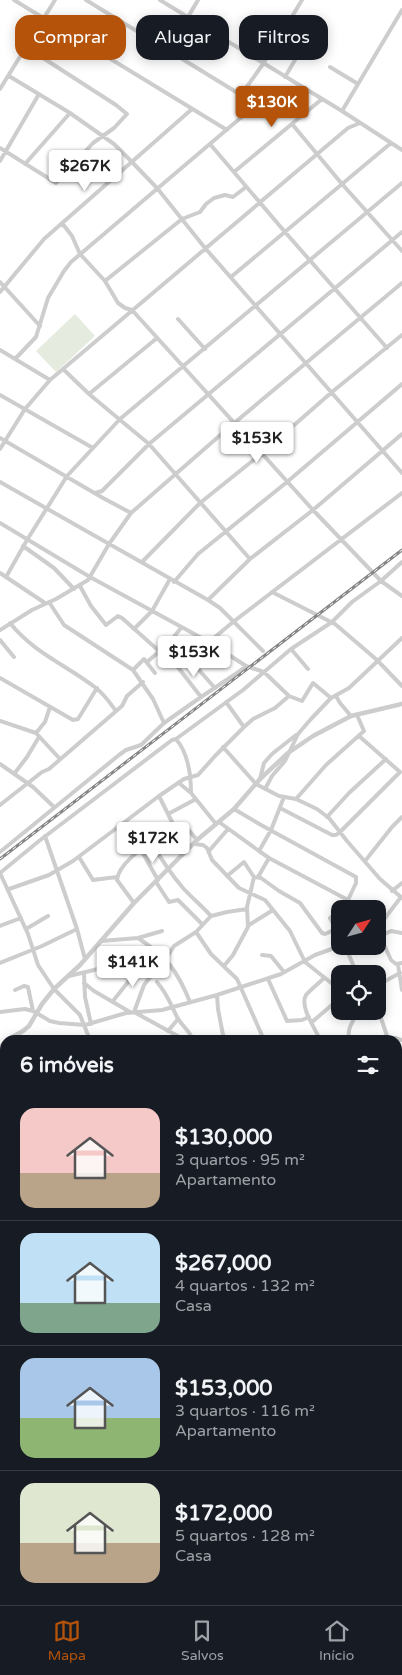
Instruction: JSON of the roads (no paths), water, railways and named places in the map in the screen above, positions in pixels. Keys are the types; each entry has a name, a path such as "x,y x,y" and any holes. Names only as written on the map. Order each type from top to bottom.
{"street":[{"path":"14,0 39,15"},
{"path":"46,15 55,0"},
{"path":"15,360 34,341 40,326 44,307 64,271 80,254 251,108 250,103 241,95 86,0"},
{"path":"160,0 185,15"},
{"path":"189,15 198,0"},
{"path":"241,95 263,64 302,0"},
{"path":"342,111 402,10"},
{"path":"229,43 342,111 402,150"},
{"path":"0,89 18,60"},
{"path":"0,148 56,183 93,144 118,125 127,114 46,60"},
{"path":"112,60 227,130"},
{"path":"285,77 295,60"},
{"path":"330,67 358,84"},
{"path":"8,76 70,113 114,144 131,161 157,188 205,248 402,473"},
{"path":"0,162 39,94"},
{"path":"234,172 322,99"},
{"path":"0,292 44,239 192,109"},
{"path":"25,164 70,113"},
{"path":"348,115 348,128"},
{"path":"0,449 25,409 50,380 348,128 360,123"},
{"path":"292,124 402,251"},
{"path":"231,277 391,143"},
{"path":"210,144 284,232 387,348"},
{"path":"6,577 67,476 120,420 402,183"},
{"path":"106,281 182,219 200,212 214,198 225,195 233,197 246,187"},
{"path":"62,223 72,236 80,254 106,281 118,303 132,310 260,454 341,540 382,581 402,596"},
{"path":"95,493 102,492 149,444 402,232"},
{"path":"0,282 40,326"},
{"path":"0,630 80,586 90,577 109,544 131,513 174,474 402,283"},
{"path":"178,319 205,349"},
{"path":"142,562 200,503 402,335"},
{"path":"89,394 157,338"},
{"path":"0,350 50,380"},
{"path":"63,369 89,394 149,444 250,559"},
{"path":"134,629 152,611 172,580 198,554 287,482 356,421 402,384"},
{"path":"0,395 93,448"},
{"path":"208,600 250,559 313,510 402,434"},
{"path":"0,438 131,513"},
{"path":"0,482 208,600 220,608 263,651"},
{"path":"102,492 103,498"},
{"path":"209,642 402,493"},
{"path":"0,523 90,577 180,628 209,642 246,666 264,672 289,696 302,701 313,683 331,698"},
{"path":"23,546 60,573 74,589"},
{"path":"50,565 58,558"},
{"path":"88,1035 76,1010 54,989 38,965 26,929 0,873 45,836 172,740 243,690 291,649 332,622 352,602 382,581 402,562"},
{"path":"0,573 47,603 64,625 134,670 153,699 164,724"},
{"path":"80,586 91,606 106,625 118,616 159,651"},
{"path":"272,592 332,622 377,660 402,686"},
{"path":"10,623 24,640 33,647 97,688 116,711"},
{"path":"147,662 165,646 180,628"},
{"path":"260,779 264,763 272,754 298,734 331,698 349,688 402,638"},
{"path":"0,640 14,657"},
{"path":"165,646 170,657 200,697"},
{"path":"291,649 308,669"},
{"path":"190,655 215,688"},
{"path":"134,670 144,659 155,674"},
{"path":"0,852 118,755 141,745 164,724 246,666"},
{"path":"0,678 73,720 76,720 82,714 97,688"},
{"path":"0,799 1,804 42,772 49,770 116,711 124,703 127,696 143,682"},
{"path":"8,889 58,872 159,796 184,779 198,775 223,747 253,719 275,708 289,696"},
{"path":"336,696 340,704 351,716"},
{"path":"226,702 244,727"},
{"path":"17,1035 30,1026 35,1012 54,989 85,959 134,903 195,842 234,809 260,779 288,753 313,736 351,716 402,704"},
{"path":"14,774 45,722 50,707"},
{"path":"296,799 326,766 364,730 357,715"},
{"path":"0,721 38,735 60,759"},
{"path":"264,789 272,776 286,761 298,734"},
{"path":"280,808 332,834 336,835 340,832 401,774 359,736"},
{"path":"176,739 180,744 191,777 191,793"},
{"path":"223,747 256,784 284,798 296,799 317,808 327,816 364,861 401,898 386,916"},
{"path":"327,816 386,759"},
{"path":"0,764 33,787 54,807"},
{"path":"179,783 191,793 218,823 268,858 348,900 356,882 356,877 234,809"},
{"path":"159,796 178,834"},
{"path":"260,851 284,798"},
{"path":"168,814 196,799"},
{"path":"364,861 402,817"},
{"path":"134,903 118,884 117,877 129,860 152,843 168,840 187,828 195,842 203,845 209,851 212,860 227,876 243,890 263,898 290,931 305,962 331,983"},
{"path":"209,851 228,829"},
{"path":"45,836 77,929 85,959"},
{"path":"152,843 165,865 182,887 211,916"},
{"path":"141,850 169,902 178,900 202,924"},
{"path":"78,857 93,880 117,877"},
{"path":"249,925 247,909 250,894 256,877 268,858"},
{"path":"227,876 244,862 256,877 300,903 322,933 325,934 331,931"},
{"path":"392,891 402,883"},
{"path":"165,960 174,946 196,932 211,916 247,909"},
{"path":"224,966 233,955 249,925 273,910"},
{"path":"26,929 48,916"},
{"path":"0,926 21,918"},
{"path":"0,963 77,929"},
{"path":"101,941 138,938 162,931"},
{"path":"196,932 211,954 234,976 241,986 262,1035"},
{"path":"388,932 402,933"},
{"path":"138,938 165,960 178,974 190,1002"},
{"path":"0,1012 19,1009 35,1012 59,1024 85,1026 132,1012 162,1010 217,995 268,979 305,962 315,955 331,949"},
{"path":"386,950 391,960 400,964 402,990"},
{"path":"113,1001 143,963 158,954"},
{"path":"262,955 267,954 271,956 284,972"},
{"path":"69,976 84,973 134,955"},
{"path":"84,973 91,1024"},
{"path":"386,981 400,973"},
{"path":"132,1012 144,985 151,976"},
{"path":"318,1035 305,1010 305,998 324,978"},
{"path":"268,979 287,1021 302,1020 309,1017"},
{"path":"157,982 167,994 178,1019 190,1035"},
{"path":"84,983 96,993 173,1034"},
{"path":"15,990 24,986 28,987 35,1012"},
{"path":"217,995 223,1035"},
{"path":"312,1022 331,1006"},
{"path":"168,1031 178,1019"},
{"path":"349,1035 349,1026 354,1020"},
{"path":"381,1020 386,1035"}],"railway":[{"path":"0,859 402,550"}]}
